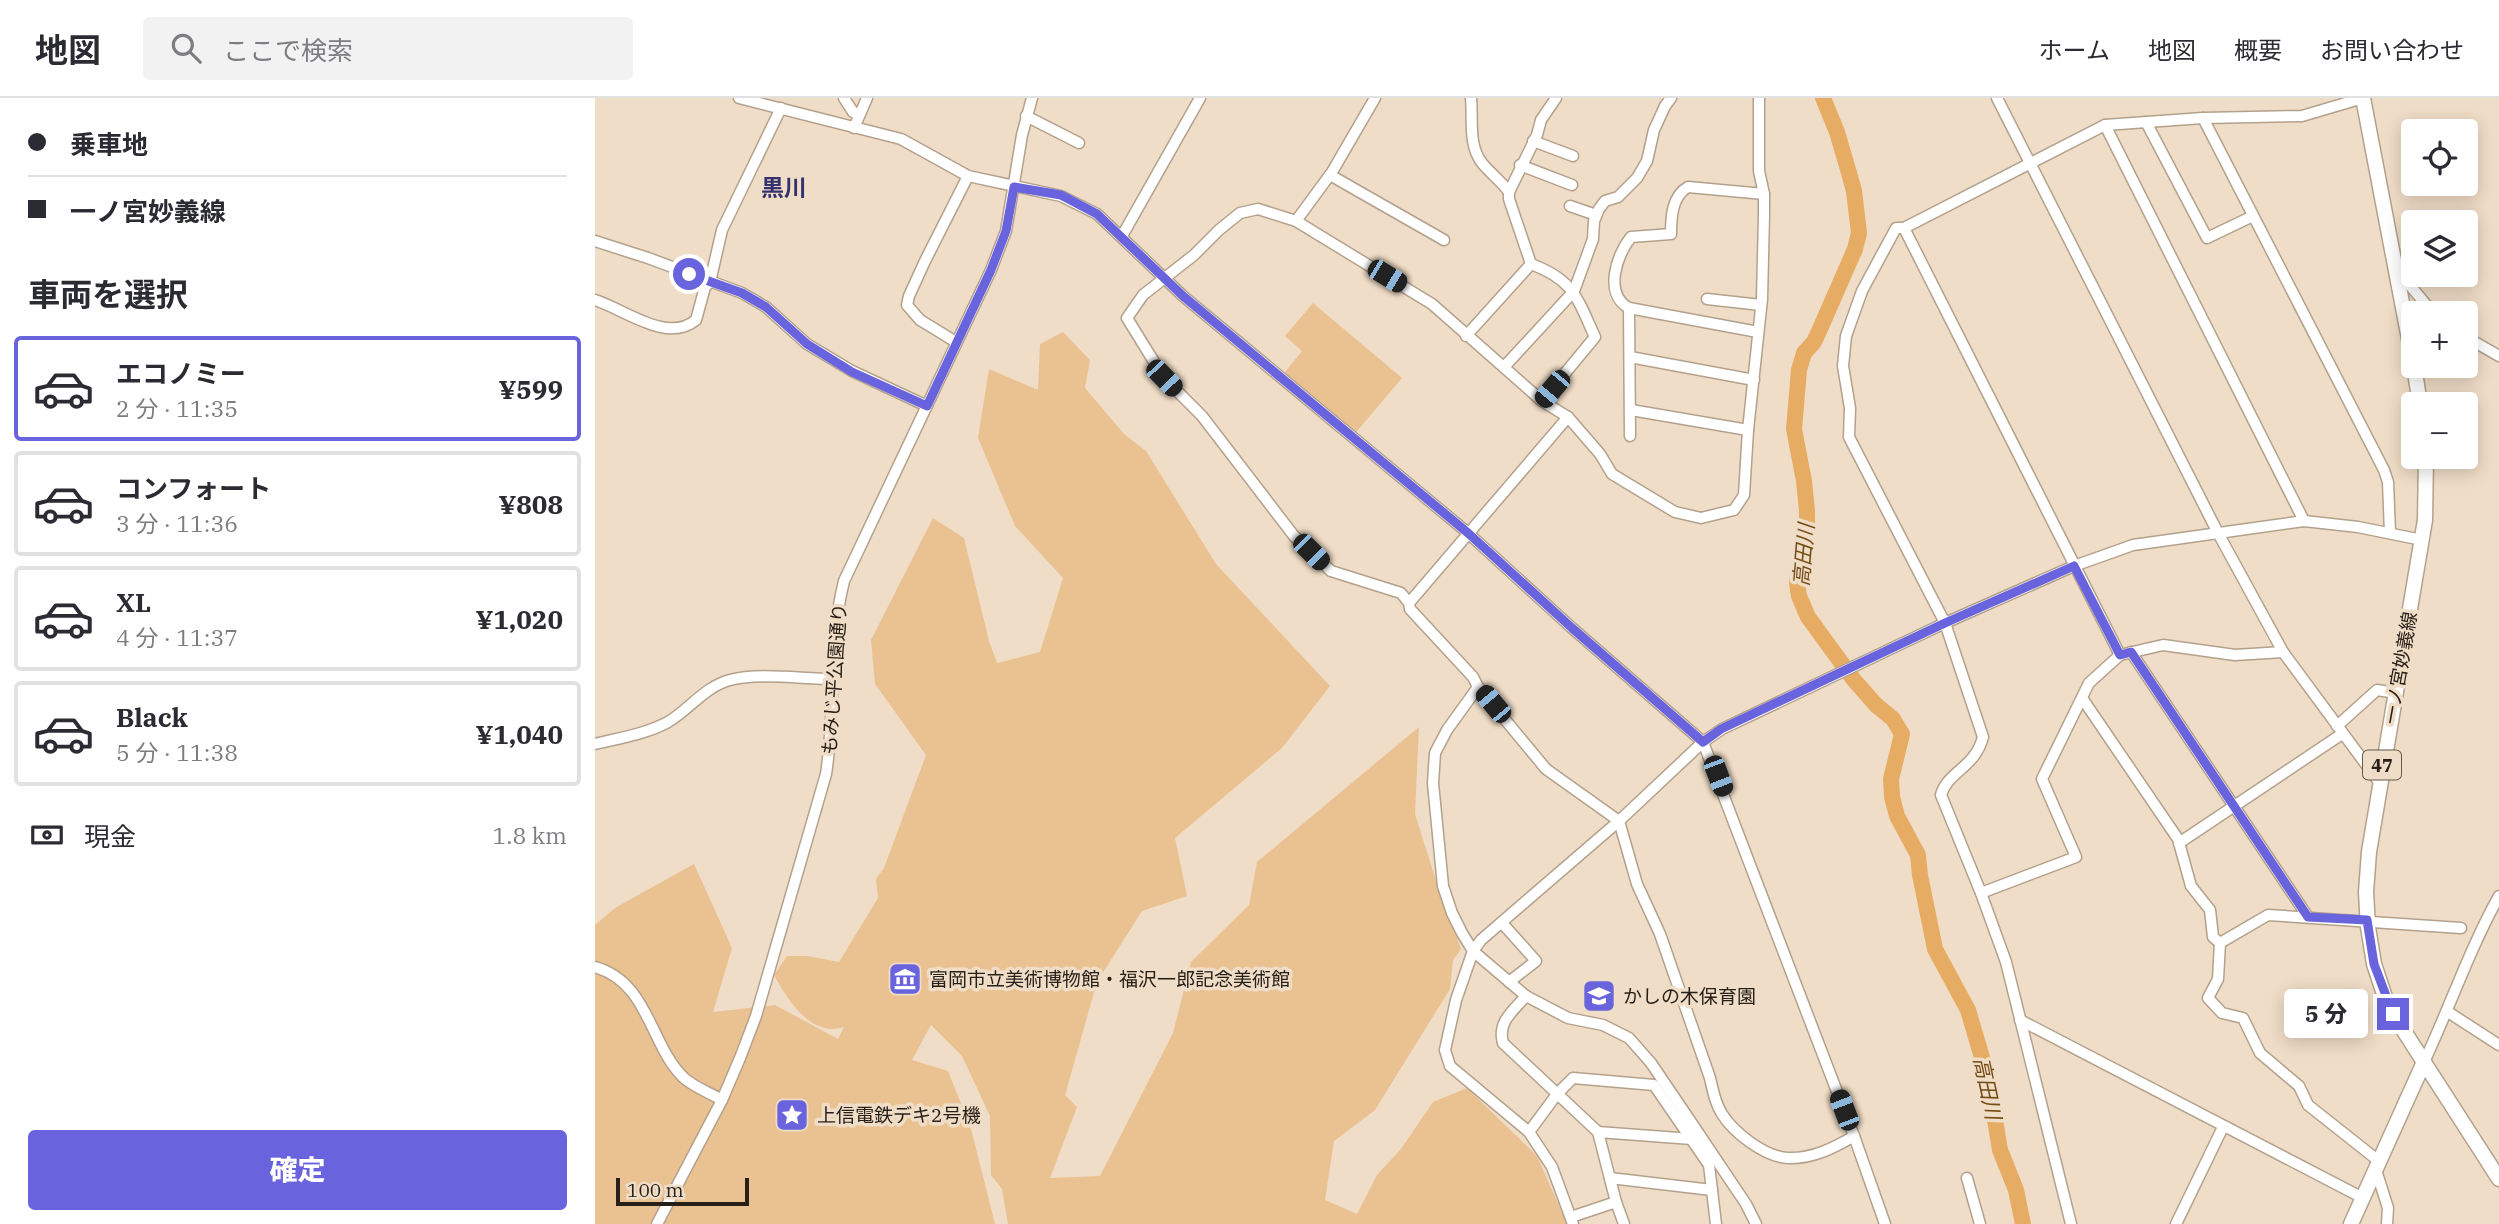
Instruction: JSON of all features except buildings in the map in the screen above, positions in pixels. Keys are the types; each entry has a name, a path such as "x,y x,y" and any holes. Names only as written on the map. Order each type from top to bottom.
{"main road":[{"path":"2363,98 2403,301"},
{"name":"一ノ宮妙義線","path":"2426,469 2425,520 2379,782 2367,874 2367,920 2374,964 2385,997 2499,1179"},
{"path":"2351,1224 2424,1062"}],"street":[{"path":"739,98 901,139 968,176 1061,195 1097,214 1163,278 1468,533 1703,742 1885,1224"},
{"path":"844,98 859,116"},
{"path":"854,128 867,98"},
{"name":"もみじ平公園通り","path":"657,1224 722,1100 756,1016 826,774 831,744 834,635 844,581 991,270 1006,231 1026,116 1032,98"},
{"path":"1122,236 1200,98"},
{"path":"1296,221 1330,175 1375,98"},
{"path":"1471,98 1472,144 1476,155 1483,166 1509,191"},
{"path":"1542,401 1595,337 1574,291 1551,272 1531,264 1509,199 1509,191 1520,165 1534,141 1541,120 1556,98"},
{"path":"1504,367 1574,291 1593,239 1596,215 1605,201 1618,197 1637,178 1647,161 1654,130 1671,98"},
{"path":"1759,98 1759,171 1764,194 1761,305 1744,495 1734,510 1701,518 1675,512 1612,474 1568,417 1542,401 1432,304 1296,221 1258,209 1240,214 1143,295 1127,318 1164,378 1202,416 1294,536 1331,571 1401,593 1410,609 1473,677 1478,687 1546,769 1619,821 1637,884 1660,934 1714,1096 1730,1124 1767,1151 1789,1158 1833,1148 1854,1136"},
{"path":"1997,98 2218,533 2283,652 2379,782"},
{"path":"2071,1224 2006,962 1941,795 1944,784 1965,769 1980,750 1983,737 1945,623 1849,437 1850,408 1843,366 1846,336 1862,291 1896,228 1904,228 2105,125 2203,118 2302,116 2363,98"},
{"path":"595,300 649,324 683,327 696,320 705,287 710,282 722,230 781,108"},
{"path":"1026,116 1079,144"},
{"path":"2203,118 2384,470 2388,482 2390,533"},
{"path":"2146,122 2207,238 2253,216"},
{"path":"2105,125 2304,521"},
{"path":"1534,141 1573,156"},
{"path":"1520,165 1572,186"},
{"path":"1330,175 1444,240"},
{"path":"956,342 920,320 907,305 925,261 968,176"},
{"path":"1758,332 1629,308 1622,303 1615,279 1619,253 1631,237 1671,234 1672,209 1684,188 1764,194"},
{"path":"1570,206 1596,215"},
{"path":"1904,228 2074,566 2125,654 2234,806 2308,917"},
{"path":"595,241 742,293 766,307 807,344 852,372 927,406"},
{"path":"1466,336 1531,264"},
{"path":"2398,271 2423,301"},
{"path":"1707,299 1761,305"},
{"path":"1629,308 1630,436"},
{"path":"2478,344 2499,356"},
{"path":"1630,357 1754,380"},
{"path":"1631,410 1748,430"},
{"path":"1409,603 1568,417"},
{"path":"1616,1202 1572,1221 1552,1167 1529,1132 1450,1066 1445,1049 1456,1000 1473,951 1481,940 1619,821 1703,742 1721,729 1945,623 2074,566 2133,545 2304,521 2422,540"},
{"path":"1981,894 2076,857 2042,779 2089,683 2125,654 2163,645 2235,655 2283,652"},
{"path":"595,744 637,734 669,722 708,690 730,680 833,679"},
{"path":"1478,687 1447,730 1435,753 1433,783 1443,886 1452,913 1473,951 1526,996 1568,1018 1603,1025 1629,1038 1651,1063 1673,1099 1709,1147 1756,1224"},
{"path":"2179,843 2339,730 2377,690 2396,693"},
{"path":"2082,698 2179,843 2191,886 2210,910 2213,937 2220,943"},
{"path":"2424,1062 2448,1012 2477,936 2499,896"},
{"path":"2220,943 2268,915 2461,928"},
{"path":"1502,923 1537,961 1509,982"},
{"path":"2220,943 2218,979 2208,998 2222,1013 2243,1018 2260,1053 2299,1086 2308,1105 2378,1166 2388,1208 2388,1224"},
{"path":"595,967 611,972 629,988 682,1076 722,1100"},
{"path":"1526,996 1503,1023 1500,1032 1503,1043 1598,1132 1624,1224"},
{"path":"2448,1012 2499,1045"},
{"path":"2020,1020 2363,1198"},
{"path":"1529,1132 1557,1094 1573,1079 1654,1086 1709,1165 1716,1224"},
{"path":"2176,1224 2223,1127"},
{"path":"1598,1132 1692,1139"},
{"path":"1610,1178 1712,1190"},
{"path":"1967,1178 1980,1224"}],"shaded area":[{"path":"1313,303 1402,378 1352,437 1281,377 1302,351 1285,336"},
{"path":"1063,332 1090,360 1085,388 1124,434 1146,451 1216,564 1330,686 1282,748 1175,838 1187,896 1142,911 1097,982 1065,1095 1077,1107 1050,1178 1100,1176 1173,1033 1191,962 1249,905 1257,862 1419,727 1415,814 1461,949 1453,960 1450,989 1375,1110 1334,1141 1325,1200 1357,1214 1377,1175 1401,1149 1433,1102 1467,1088 1537,1156 1567,1224 1008,1224 1002,1189 991,1175 990,1116 962,1056 931,1025 912,1060 948,1071 971,1129 995,1224 595,1224 595,925 615,908 694,864 732,948 713,1012 775,1005 838,1039 844,1027 832,1029 811,1022 793,1005 774,975 787,956 807,956 839,962 878,898 876,879 884,868 926,755 875,684 871,640 933,518 964,538 989,641 997,663 1040,652 1063,578 1015,526 978,438 989,369 1038,390 1040,344"}],"waterway":[{"name":"高田川","path":"1823,98 1837,132 1854,191 1859,233 1855,249 1820,329 1814,342 1804,353 1799,370 1794,429 1807,511 1807,528 1797,583 1799,596 1808,617 1854,680 1876,705 1893,719 1902,734 1891,779 1892,797 1897,816 1918,855 1935,949 1968,1010 1988,1078 2000,1150 2016,1190 2023,1224"}],"place":[{"name":"富岡市立美術博物館・福沢一郎記念美術館","path":"905,979"},
{"name":"かしの木保育園","path":"1599,996"},
{"name":"上信電鉄デキ2号機","path":"792,1115"}],"district":[{"name":"黒川","path":"784,187"}],"route":[{"path":"689,274 742,293 766,307 807,344 852,372 927,406 991,270 1006,231 1014,187 1061,195 1097,214 1183,296 1468,533 1703,742 1721,729 1945,623 2074,566 2120,655 2131,652 2308,917 2367,920 2379,983 2393,1014"}]}
